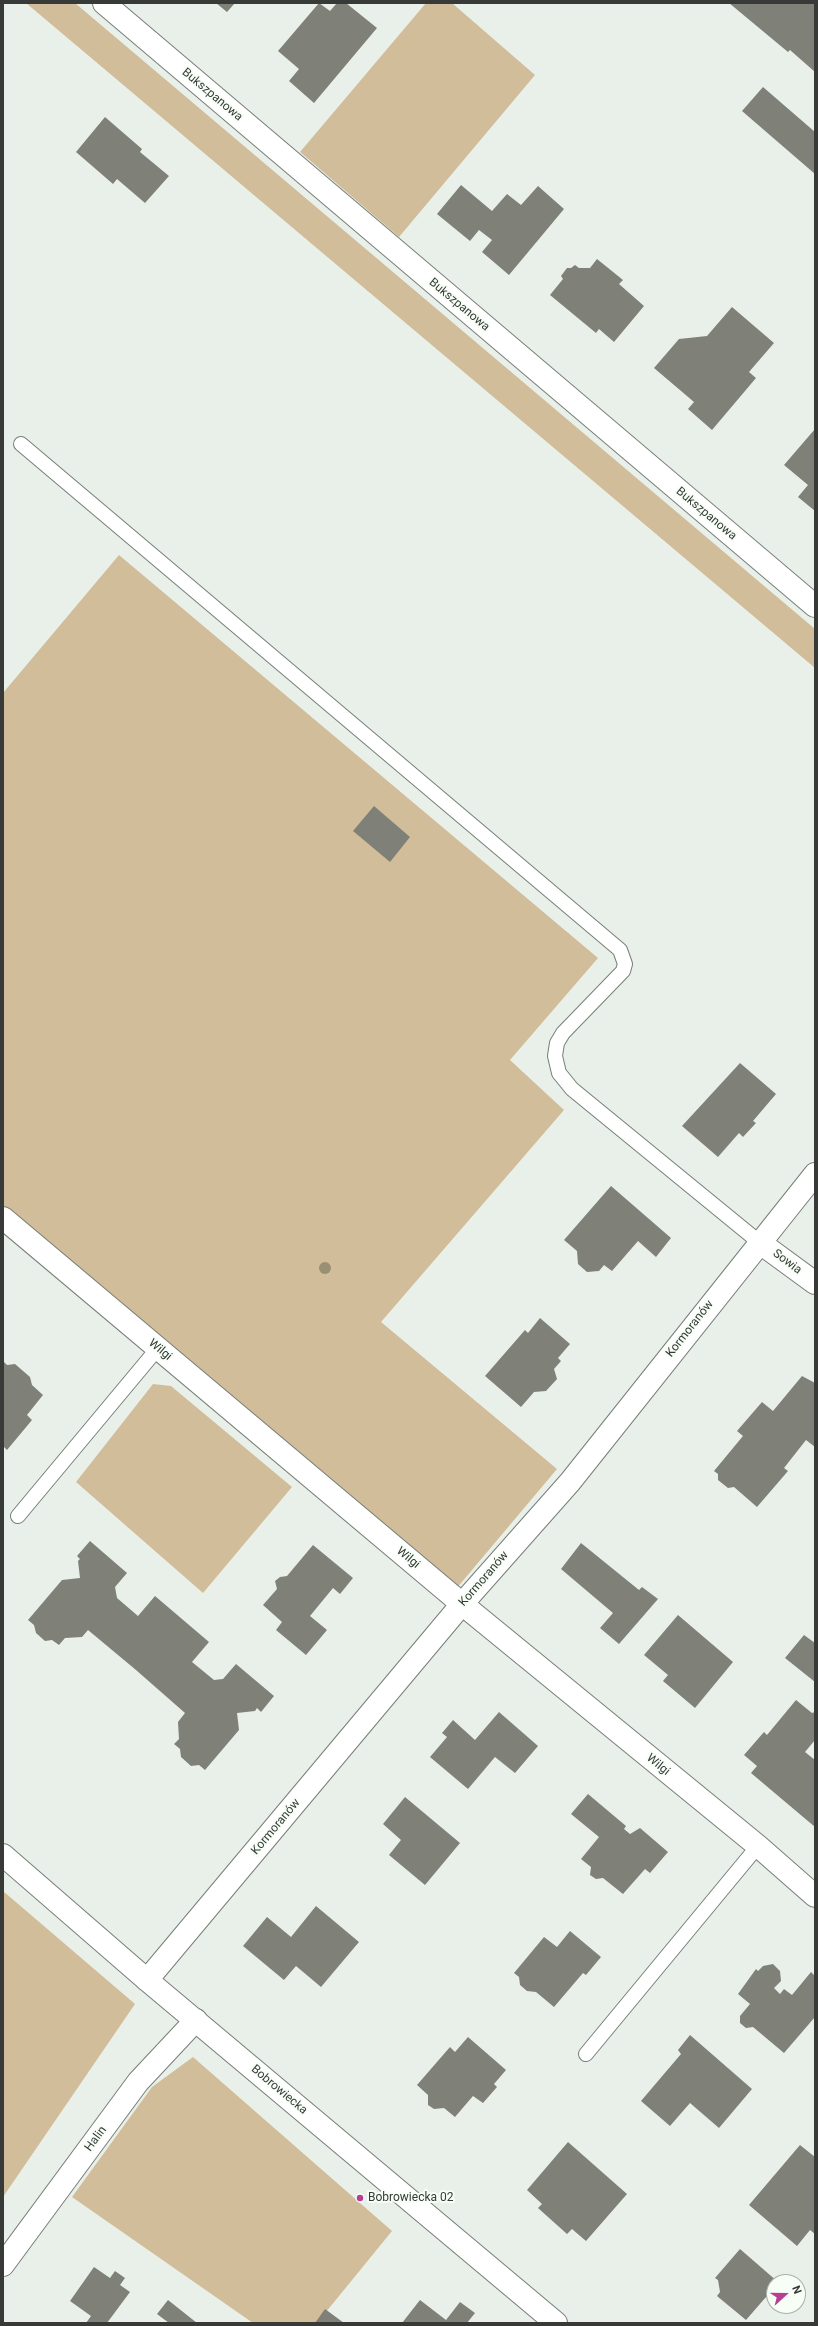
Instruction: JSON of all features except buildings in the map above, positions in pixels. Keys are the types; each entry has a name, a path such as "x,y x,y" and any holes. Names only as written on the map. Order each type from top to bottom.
{"street":[{"name":"Bukszpanowa","path":"104,3 815,606"},
{"name":"Kormoranów","path":"147,1980 462,1604 570,1482 759,1242 815,1174"},
{"name":"Wilgi","path":"3,1218 462,1604 758,1846 815,1896"},
{"name":"Sowia","path":"759,1242 815,1283"},
{"name":"Bobrowiecka","path":"3,1855 147,1980 556,2323"},
{"name":"Halin","path":"3,2265 138,2082 196,2020"}],"lane":[{"path":"21,444 620,950 625,964 623,971 563,1033 557,1044 555,1056 559,1073 572,1089 759,1242"},
{"path":"18,1516 158,1348"},
{"path":"586,2054 758,1846"}],"shaded area":[{"path":"26,3 75,3 815,629 815,668"},
{"path":"426,3 452,3 535,75 399,237 300,152"},
{"path":"119,555 598,958 510,1060 564,1110 381,1322 557,1469 456,1589 3,1206 3,693"},
{"path":"153,1384 171,1386 292,1487 203,1593 76,1482"},
{"path":"3,1891 135,2004 3,2197"},
{"path":"193,2057 392,2231 317,2323 253,2323 72,2197 152,2087"}],"place":[{"name":"Bobrowiecka 02","path":"360,2198"}]}
